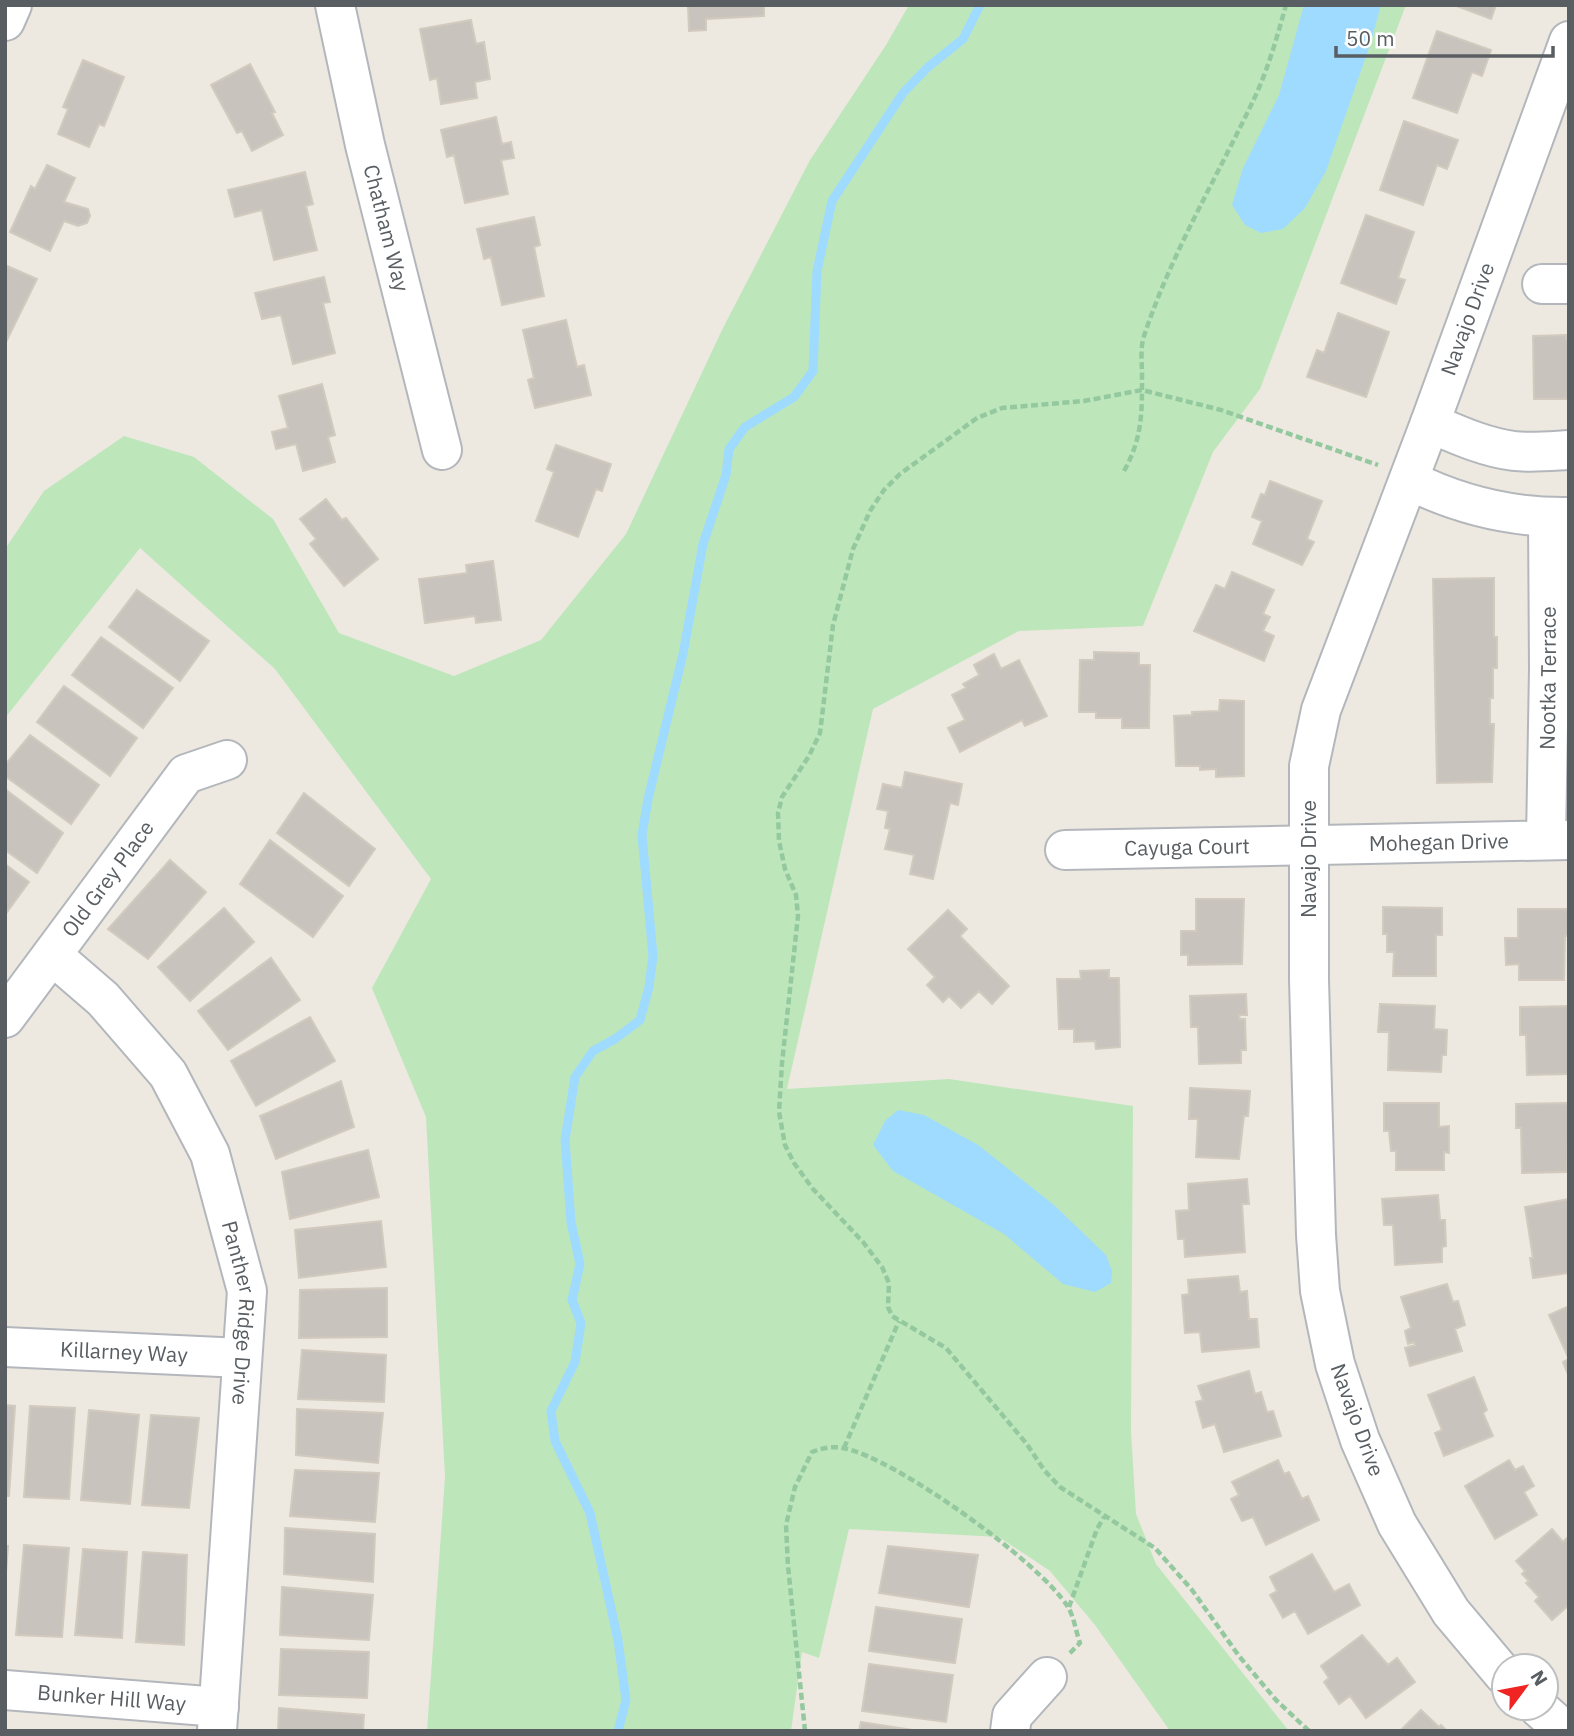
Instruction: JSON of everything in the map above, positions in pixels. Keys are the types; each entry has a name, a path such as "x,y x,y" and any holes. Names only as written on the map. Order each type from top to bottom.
{"street":[{"path":"5,21 12,5"},
{"name":"Chatham Way","path":"335,5 365,145 442,450"},
{"name":"Navajo Drive","path":"1490,1658 1451,1612 1397,1524 1360,1440 1335,1364 1320,1291 1309,980 1309,766 1321,710 1409,480 1569,41"},
{"path":"1430,423 1472,441 1496,447 1517,451 1569,450"},
{"path":"1409,480 1439,495 1507,514 1558,517"},
{"name":"Nootka Terrace","path":"1558,517 1558,839"},
{"name":"Old Grey Place","path":"5,1018 186,774 227,760"},
{"name":"Mohegan Drive","path":"1309,845 1558,839"},
{"name":"Cayuga Court","path":"1065,850 1309,845"},
{"name":"Panther Ridge Drive","path":"52,955 103,999 168,1074 210,1154 247,1291 218,1719"},
{"name":"Killarney Way","path":"5,1347 242,1358"},
{"path":"1010,1731 1012,1716 1046,1677"},
{"name":"Bunker Hill Way","path":"5,1690 218,1719"}],"path":[{"path":"1124,471 1139,436 1143,411 1142,341 1163,282 1254,99 1275,46 1286,5"},
{"path":"1309,1731 1276,1700 1239,1656 1192,1590 1155,1548 1060,1487 946,1348 892,1316 888,1307 888,1283 877,1259 813,1189 794,1163 785,1145 779,1112 798,916 796,895 785,869 779,841 778,813 782,797 809,756 820,733 833,625 853,549 870,511 884,490 900,474 977,418 1002,408 1084,401 1142,390 1221,410 1385,468 1409,480"},
{"path":"844,1448 899,1321"},
{"path":"805,1731 786,1525 795,1487 811,1451 825,1447 844,1448 887,1464 1038,1571 1068,1608 1080,1643 1046,1677"},
{"path":"1068,1608 1104,1517"}],"green space":[{"path":"909,5 1406,5 1260,389 1213,452 1143,626 1019,631 873,709 787,1089 949,1079 1133,1106 1131,1431 1136,1514 1156,1564 1289,1731 1170,1731 1095,1625 1050,1571 999,1537 849,1529 819,1658 802,1652 791,1731 427,1731 445,1477 426,1117 372,988 431,879 275,669 140,548 5,718 5,549 44,491 124,436 194,457 273,519 339,633 454,676 541,640 626,534 722,330 810,160 886,45"}],"water":[{"path":"1304,5 1381,5 1370,45 1326,171 1305,208 1283,229 1261,233 1245,225 1232,205 1243,168 1279,95"},
{"path":"898,1110 924,1115 978,1145 1054,1205 1106,1255 1112,1271 1111,1283 1095,1292 1063,1284 1004,1234 893,1171 873,1145 885,1121"}],"building":[{"path":"688,5 764,5 764,16 706,19 706,30 689,31"},
{"path":"1454,5 1496,5 1491,19"},
{"path":"471,20 476,44 484,42 490,79 475,82 477,98 441,104 437,78 430,80 420,29"},
{"path":"1437,31 1491,50 1482,76 1472,72 1457,113 1413,98"},
{"path":"83,60 124,77 104,126 99,124 89,147 58,134 68,109 63,107"},
{"path":"250,64 275,112 272,113 283,135 252,151 242,131 237,133 211,85"},
{"path":"496,117 502,144 511,142 514,158 501,160 508,194 465,203 454,155 447,157 441,130"},
{"path":"1404,121 1458,140 1447,169 1437,165 1423,205 1380,190"},
{"path":"47,165 75,178 64,202 88,209 90,216 87,223 78,226 64,221 50,251 10,232 31,186 35,189"},
{"path":"305,172 313,204 306,206 317,250 274,260 262,210 235,217 228,190"},
{"path":"1366,215 1414,232 1398,278 1405,280 1396,304 1341,283"},
{"path":"534,217 540,245 534,247 544,296 502,305 491,257 484,259 477,229"},
{"path":"5,265 37,279 5,344"},
{"path":"324,277 330,302 323,303 335,353 293,364 281,315 262,319 255,293"},
{"path":"1338,313 1389,332 1366,397 1307,377 1317,350 1324,353"},
{"path":"566,320 577,367 584,365 591,395 535,408 528,380 534,378 523,330"},
{"path":"1566,335 1566,339 1569,339 1569,399 1534,399 1533,336"},
{"path":"322,384 335,435 328,437 335,462 303,471 296,444 276,449 272,432 288,428 279,396"},
{"path":"556,445 611,464 602,491 596,489 578,537 536,521 554,472 547,469"},
{"path":"1270,481 1322,501 1307,539 1314,542 1302,565 1253,544 1262,521 1252,517 1261,494 1265,495"},
{"path":"326,499 342,520 346,518 378,559 344,586 310,544 316,539 300,519"},
{"path":"493,561 501,620 476,623 475,616 425,623 419,579 467,573 466,565"},
{"path":"1232,572 1274,590 1263,614 1270,617 1263,631 1274,636 1264,661 1194,631 1216,585 1225,589"},
{"path":"1494,578 1497,668 1493,668 1493,698 1490,698 1490,724 1494,724 1492,782 1437,783 1433,579"},
{"path":"137,590 209,641 180,681 109,627"},
{"path":"101,637 173,688 143,728 72,675"},
{"path":"1094,652 1139,653 1139,665 1150,665 1149,728 1122,728 1122,718 1096,718 1096,712 1079,712 1080,660 1094,660"},
{"path":"994,654 1001,669 1019,660 1047,716 1025,726 1022,720 960,752 948,728 965,720 952,695 966,688 963,684 979,675 974,665"},
{"path":"64,686 137,738 110,776 37,722"},
{"path":"1220,700 1244,701 1244,776 1216,777 1216,769 1200,770 1200,766 1176,766 1174,716 1219,711"},
{"path":"30,735 99,785 71,824 5,776 5,765"},
{"path":"905,772 962,784 958,805 950,803 933,879 910,874 914,855 885,849 890,829 885,828 888,811 877,809 883,784 902,788"},
{"path":"5,789 63,833 37,873 5,850"},
{"path":"304,793 375,849 349,886 277,833"},
{"path":"270,840 343,896 313,937 240,884"},
{"path":"170,860 206,892 148,959 108,929"},
{"path":"5,864 29,882 5,915"},
{"path":"1196,899 1244,899 1242,964 1188,965 1188,955 1181,955 1181,931 1196,931"},
{"path":"1383,907 1442,908 1442,935 1436,935 1436,976 1393,976 1394,952 1387,952 1387,934 1383,934"},
{"path":"224,908 254,942 190,1001 158,967"},
{"path":"1518,909 1569,909 1564,980 1519,980 1519,964 1506,965 1505,938 1518,938"},
{"path":"948,910 967,929 960,936 1009,986 992,1004 979,991 961,1008 949,996 943,1002 927,985 935,977 908,949"},
{"path":"271,958 300,1000 228,1050 198,1011"},
{"path":"1109,970 1109,978 1119,978 1120,1047 1096,1049 1095,1041 1074,1042 1074,1029 1059,1029 1057,979 1081,979 1080,971"},
{"path":"1246,994 1247,1015 1239,1015 1240,1019 1245,1019 1246,1050 1241,1050 1241,1063 1199,1064 1198,1027 1191,1027 1190,996"},
{"path":"1380,1004 1435,1006 1434,1029 1447,1030 1446,1055 1442,1055 1441,1072 1388,1070 1389,1032 1378,1032"},
{"path":"1569,1006 1569,1074 1527,1075 1526,1035 1520,1035 1520,1007"},
{"path":"310,1017 335,1061 256,1106 231,1061"},
{"path":"341,1081 354,1127 276,1159 260,1116"},
{"path":"1190,1088 1250,1091 1239,1159 1196,1157 1198,1119 1189,1119"},
{"path":"1384,1103 1439,1103 1439,1127 1449,1126 1449,1153 1444,1152 1444,1170 1396,1170 1396,1151 1391,1151 1389,1131 1384,1131"},
{"path":"1569,1103 1567,1172 1522,1173 1521,1128 1516,1128 1516,1104"},
{"path":"368,1150 379,1197 290,1219 282,1172"},
{"path":"1247,1179 1249,1204 1242,1204 1245,1252 1185,1257 1184,1239 1178,1239 1176,1211 1189,1210 1188,1184"},
{"path":"1438,1195 1440,1220 1445,1220 1446,1246 1442,1247 1442,1262 1395,1265 1393,1225 1384,1225 1382,1199"},
{"path":"1569,1199 1569,1273 1533,1278 1530,1258 1533,1258 1525,1207"},
{"path":"381,1221 386,1267 299,1278 295,1230"},
{"path":"1238,1276 1240,1292 1247,1291 1249,1319 1257,1319 1259,1347 1202,1352 1200,1332 1185,1333 1182,1295 1189,1294 1188,1280"},
{"path":"1447,1284 1453,1302 1458,1301 1465,1325 1455,1329 1462,1351 1410,1366 1405,1348 1415,1345 1414,1342 1408,1344 1405,1331 1411,1328 1401,1297"},
{"path":"387,1288 387,1337 299,1338 300,1290"},
{"path":"1569,1306 1569,1359 1549,1315"},
{"path":"302,1350 386,1355 384,1402 298,1399"},
{"path":"1569,1359 1569,1377 1563,1362"},
{"path":"1249,1371 1255,1394 1261,1392 1267,1412 1273,1411 1281,1436 1224,1452 1215,1424 1203,1428 1196,1402 1203,1400 1198,1386"},
{"path":"1474,1377 1487,1410 1483,1413 1493,1436 1444,1456 1435,1433 1442,1430 1428,1395"},
{"path":"5,1405 15,1406 9,1496 5,1496"},
{"path":"30,1406 75,1408 69,1499 24,1497"},
{"path":"297,1409 383,1413 378,1463 296,1455"},
{"path":"89,1410 139,1415 130,1504 81,1500"},
{"path":"151,1415 199,1418 189,1508 142,1505"},
{"path":"1278,1460 1284,1474 1289,1472 1302,1499 1308,1496 1319,1520 1266,1545 1253,1517 1242,1521 1231,1499 1239,1495 1232,1482"},
{"path":"1509,1460 1515,1470 1523,1466 1534,1486 1524,1492 1537,1515 1495,1539 1465,1486"},
{"path":"295,1470 379,1473 375,1522 290,1516"},
{"path":"285,1528 375,1534 373,1582 284,1574"},
{"path":"1552,1529 1563,1542 1567,1538 1569,1540 1569,1605 1552,1620 1535,1601 1539,1597 1526,1583 1529,1581 1522,1574 1525,1571 1516,1561"},
{"path":"24,1545 69,1548 62,1637 16,1635"},
{"path":"5,1546 8,1546 5,1585"},
{"path":"888,1546 978,1555 969,1607 879,1593"},
{"path":"83,1549 127,1552 122,1638 75,1635"},
{"path":"143,1552 187,1555 184,1645 136,1642"},
{"path":"1312,1554 1334,1592 1349,1584 1360,1605 1308,1634 1295,1611 1283,1618 1270,1595 1277,1591 1270,1577"},
{"path":"282,1587 373,1595 369,1640 280,1635"},
{"path":"876,1607 962,1619 955,1663 869,1651"},
{"path":"1362,1635 1388,1665 1397,1658 1415,1682 1366,1718 1350,1696 1339,1704 1324,1682 1329,1678 1321,1666"},
{"path":"281,1649 369,1652 367,1698 279,1695"},
{"path":"869,1664 953,1675 946,1722 862,1711"},
{"path":"279,1708 364,1715 363,1731 278,1731"},
{"path":"1421,1710 1439,1727 1441,1725 1447,1731 1400,1731"},
{"path":"861,1722 919,1731 859,1731"}],"waterway":[{"path":"618,1731 626,1700 618,1640 590,1513 555,1441 551,1411 575,1362 581,1323 572,1300 580,1264 571,1222 565,1140 575,1077 593,1051 640,1020 649,987 653,956 642,835 648,799 683,654 703,544 726,475 729,449 745,427 794,397 813,371 817,271 832,201 903,93 928,67 963,39 980,5"}]}
